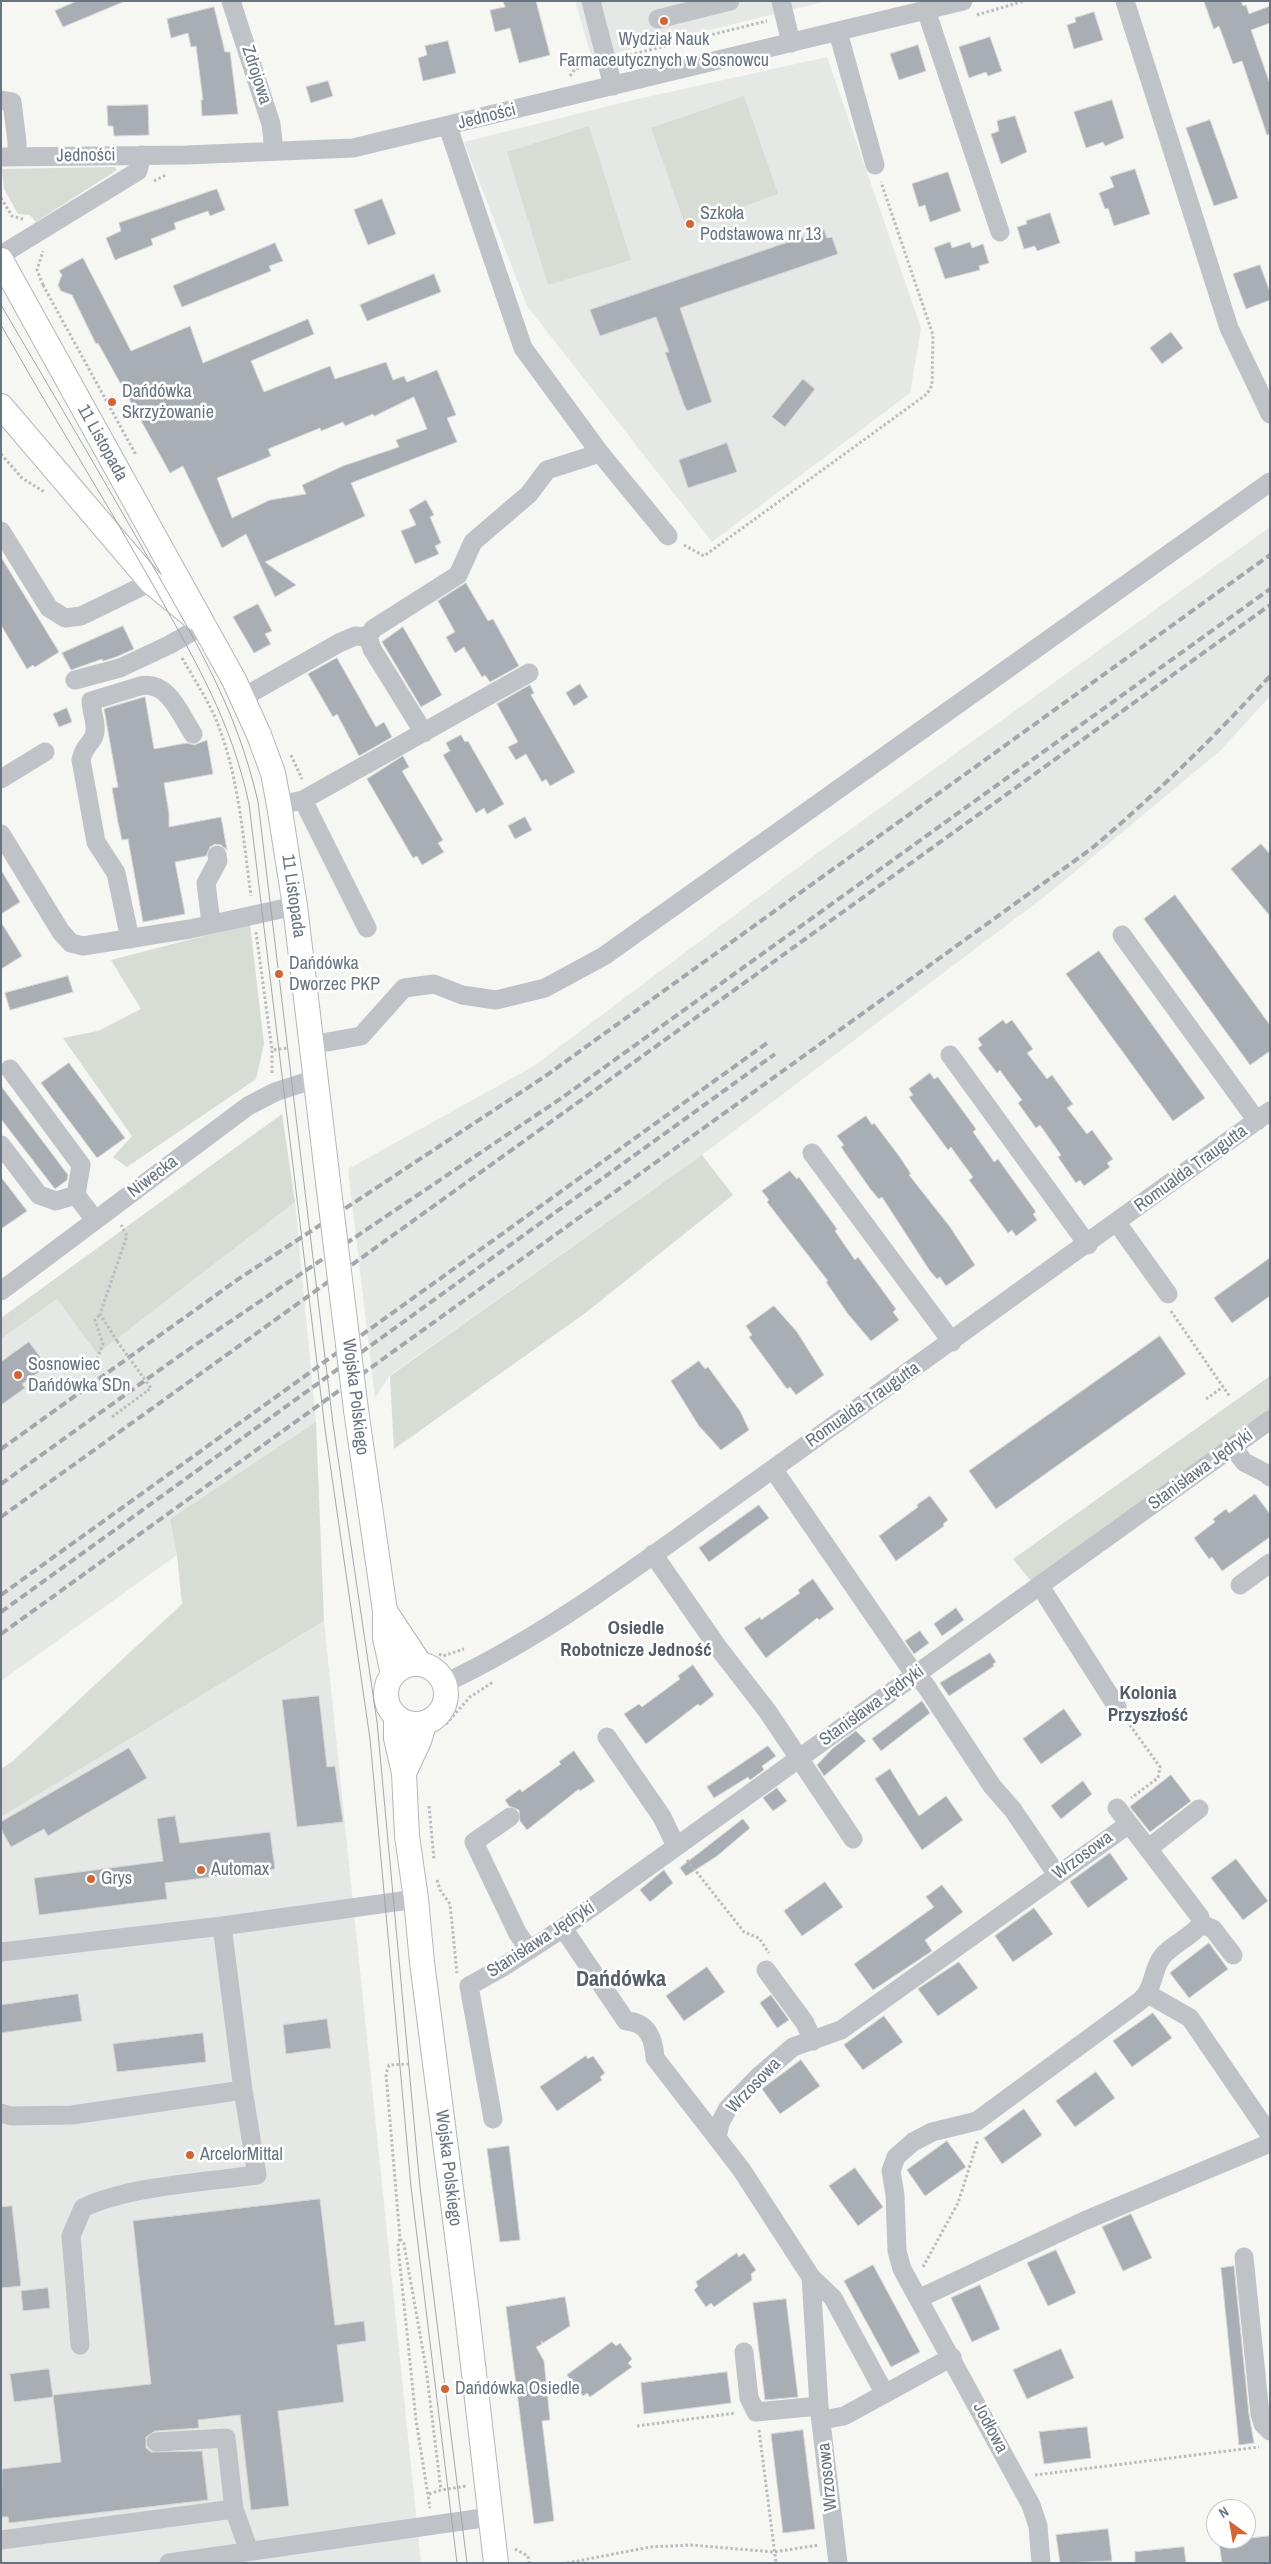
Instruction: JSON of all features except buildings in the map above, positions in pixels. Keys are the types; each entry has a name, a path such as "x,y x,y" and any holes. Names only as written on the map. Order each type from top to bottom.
{"main road":[{"name":"11 Listopada","path":"1,260 204,626 242,698 259,735 273,773 295,906 328,1182"},
{"name":"11 Listopada","path":"1,406 151,582 204,626"},
{"name":"Wojska Polskiego","path":"328,1182 356,1410 385,1611 385,1638 393,1674"},
{"name":"Wojska Polskiego","path":"385,1611 420,1664"},
{"path":"420,1664 431,1667 440,1674 445,1683 446,1700 433,1725 409,1724 396,1717 388,1705 386,1698 388,1684 393,1674 404,1666 420,1664"},
{"name":"Wojska Polskiego","path":"396,1717 396,1738 404,1773 407,1836 467,2313 496,2563"},
{"name":"Wojska Polskiego","path":"404,1773 419,1741 433,1725"}],"street":[{"name":"Zdrojowa","path":"231,1 271,124 274,151"},
{"path":"590,1 613,86"},
{"path":"658,19 730,1"},
{"name":"Jedności","path":"9,157 353,148 963,1"},
{"path":"1125,1 1228,328 1270,414"},
{"path":"783,9 791,43"},
{"path":"926,10 1000,232"},
{"path":"838,32 875,165"},
{"path":"1,100 12,102 17,142 9,157"},
{"path":"448,126 523,348 600,453 668,536"},
{"path":"1,255 138,171 142,155"},
{"path":"368,637 373,629 458,575 473,542 529,494 547,470 600,453"},
{"path":"312,1045 361,1036 404,988 434,984 462,995 496,1000 545,988 604,956 1270,482"},
{"path":"1,531 49,608 65,618 81,616 151,582"},
{"path":"75,680 120,668 204,626"},
{"path":"242,698 339,643 355,636 368,637"},
{"path":"368,637 372,649 424,734"},
{"path":"279,806 303,800 424,734 529,673"},
{"path":"130,939 116,873 96,842 81,760 83,748 94,736 95,726 91,701 104,695 148,684 159,686 171,698 193,734"},
{"path":"1,779 45,752"},
{"path":"303,800 367,928"},
{"path":"1,834 61,932 71,943 83,946 130,939 295,906"},
{"path":"211,923 206,883 218,861 217,855"},
{"path":"1122,935 1263,1116"},
{"path":"950,1055 1088,1245"},
{"path":"10,1069 81,1165 76,1195 95,1220"},
{"name":"Niwecka","path":"1,1291 248,1106 275,1092 315,1079"},
{"name":"Romualda Traugutta","path":"445,1683 528,1639 653,1554 1088,1245 1263,1116"},
{"path":"1,1145 39,1195 56,1201 76,1195"},
{"path":"812,1153 952,1342"},
{"path":"1117,1223 1168,1294"},
{"name":"Stanisława Jędryki","path":"463,1982 503,1967 562,1928 1270,1420"},
{"path":"1233,1447 1244,1462 1270,1477"},
{"path":"773,1469 962,1738 992,1786 1013,1810 1057,1875"},
{"path":"653,1554 716,1646 768,1712 798,1760 853,1839"},
{"path":"1240,1585 1270,1563"},
{"path":"1040,1586 1116,1707"},
{"path":"607,1737 662,1818 676,1846"},
{"path":"977,2121 1148,1994 1160,1958 1196,1931 1201,1924 1200,1917 1117,1808"},
{"path":"1149,1848 1199,1809"},
{"path":"510,1818 474,1842 518,1934 529,1949"},
{"name":"Wrzosowa","path":"838,2563 820,2413 811,2278 746,2177 717,2138 720,2123 728,2108 743,2092 793,2047 841,2030 1129,1824"},
{"path":"1,1952 222,1926 416,1899"},
{"path":"1201,1924 1213,1929 1233,1954"},
{"path":"80,2346 71,2236 83,2208 100,2200 132,2193 258,2175 243,2090 222,1926"},
{"path":"562,1928 626,2021 637,2021 646,2027 654,2046 655,2058 717,2138"},
{"path":"766,1970 805,2022 813,2041"},
{"path":"463,1982 493,2119"},
{"path":"1148,1994 1190,2018 1270,2135"},
{"path":"1,2113 11,2116 72,2115 243,2090"},
{"name":"Jodłowa","path":"977,2121 932,2132 914,2142 896,2157 891,2171 895,2195 897,2251 902,2269 918,2294 1031,2505 1038,2526 1041,2563"},
{"path":"918,2294 1084,2221 1270,2143"},
{"path":"1244,2257 1260,2414 1263,2424 1270,2431"},
{"path":"811,2278 834,2298 885,2394"},
{"path":"744,2352 749,2398 756,2412 820,2413 844,2416 952,2358"},
{"path":"156,2442 226,2438 234,2509 249,2551"},
{"path":"1,2540 234,2509"},
{"path":"169,2563 490,2516"}],"path":[{"path":"566,82 575,69 783,9"},
{"path":"668,536 704,556 927,394 932,386 933,335 875,165"},
{"path":"43,285 101,389"},
{"path":"1,454 22,478 46,493"},
{"path":"174,642 204,694 225,743 238,803 272,1050"},
{"path":"97,1358 103,1344 95,1320 100,1314 127,1236 121,1225"},
{"path":"1168,1294 1172,1314 1230,1397"},
{"path":"100,1314 103,1321 151,1388 112,1417"},
{"path":"1206,1399 1223,1387"},
{"path":"433,1725 482,1689"},
{"path":"1116,1707 1160,1767 1158,1778 1117,1808"},
{"path":"428,1798 435,1867"},
{"path":"676,1846 744,1932 759,1938 771,1955 766,1970"},
{"path":"436,1877 440,1890 450,1904 463,1982"},
{"path":"409,2064 389,2065 386,2074 400,2238 398,2246 414,2402 429,2494 430,2508 427,2525"},
{"path":"918,2294 920,2273 958,2203 981,2131 977,2121"},
{"path":"400,2238 404,2244 426,2368 440,2490"},
{"path":"637,2426 756,2412 776,2563"},
{"path":"1018,2480 1026,2476 1260,2447"},
{"path":"429,2494 462,2486"},
{"path":"567,2563 650,2547 691,2545 774,2552 835,2542"}],"shaded area":[{"name":"Wydział Nauk Farmaceutycznych w Sosnowcu","path":"575,1 827,1 592,59"},
{"name":"Szkoła Podstawowa nr 13","path":"827,57 921,328 910,393 712,542 527,306 464,142 629,101"},
{"path":"744,96 778,194 686,227 651,128"},
{"path":"589,126 631,260 548,285 507,152"},
{"path":"115,167 117,170 36,222 30,215 18,214 4,189 2,169"},
{"path":"1270,527 1270,696 1220,751 1048,894 702,1155 390,1375 375,1398 348,1169 534,1066 812,857"},
{"path":"250,924 264,1044 256,1079 127,1167 113,1157 132,1136 63,1038 98,1031 141,1009 111,960"},
{"path":"282,1114 295,1202 97,1354 57,1299 1,1339 1,1318"},
{"path":"702,1155 733,1195 584,1314 394,1449 390,1376"},
{"path":"295,1202 316,1422 170,1519 177,1555 1,1681 1,1339 57,1299 97,1354"},
{"path":"1270,1376 1270,1412 1031,1581 1013,1559"},
{"path":"316,1422 324,1621 1,1817 1,1769 13,1761 182,1604 177,1555 170,1519"},
{"name":"ArcelorMittal","path":"324,1621 421,2563 1,2563 1,1817"}],"tram line":[{"path":"1,305 199,648 239,736 258,802 333,1424 377,1722 420,2187 467,2563"},
{"path":"1,325 137,557 211,693 232,745 249,804 325,1429 370,1739 411,2187 457,2563"}],"railway":[{"path":"1,1449 237,1280 544,1077 1270,555"},
{"path":"1,1484 182,1354 563,1097 1270,589"},
{"path":"1,1517 1270,605"},
{"path":"1,1634 1091,849 1184,766 1270,676"},
{"path":"1,1595 767,1043"},
{"path":"1,1612 775,1054"}],"place":[{"name":"Wydział Nauk Farmaceutycznych w Sosnowcu","path":"664,21"},
{"name":"Szkoła Podstawowa nr 13","path":"690,224"},
{"name":"Dańdówka Skrzyżowanie","path":"112,402"},
{"name":"Dańdówka Dworzec PKP","path":"279,974"},
{"name":"Sosnowiec Dańdówka SDn","path":"18,1375"},
{"name":"Automax","path":"201,1870"},
{"name":"Grys","path":"91,1879"},
{"name":"ArcelorMittal","path":"190,2155"},
{"name":"Dańdówka Osiedle","path":"445,2389"}],"district":[{"name":"Osiedle Robotnicze Jedność","path":"636,1640"},
{"name":"Kolonia Przyszłość","path":"1148,1705"},
{"name":"Dańdówka","path":"621,1980"}]}
